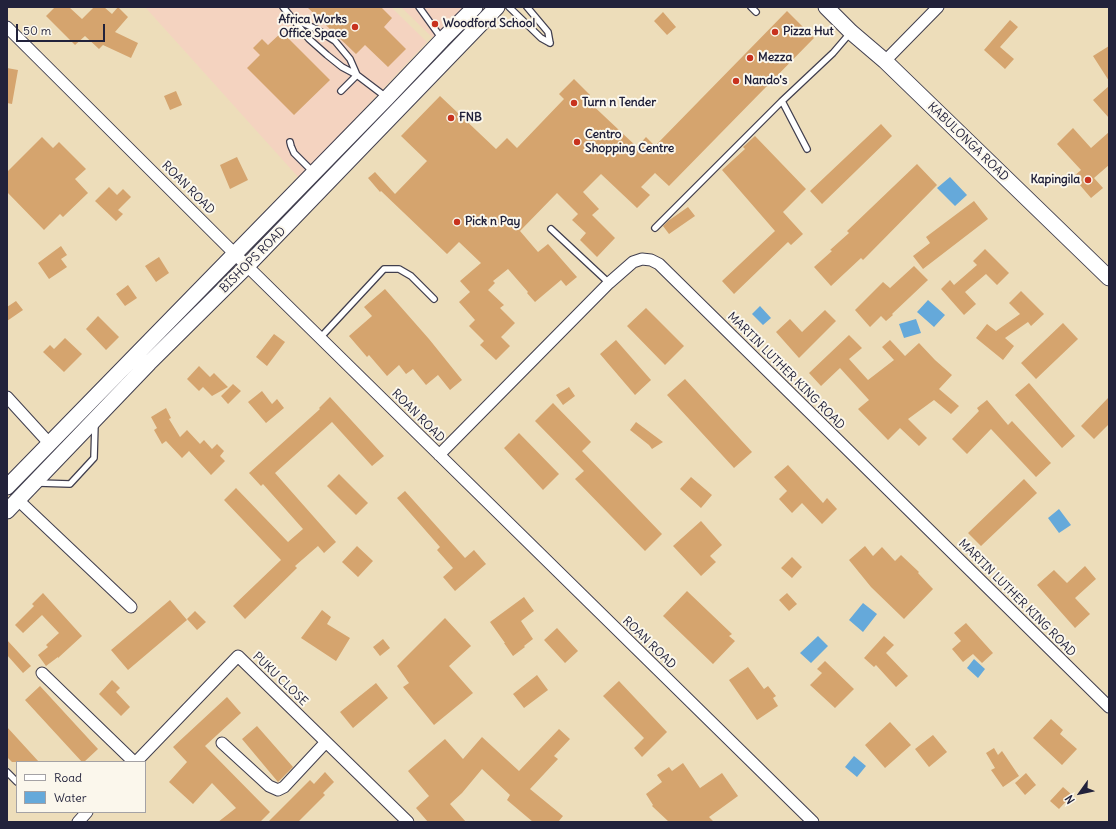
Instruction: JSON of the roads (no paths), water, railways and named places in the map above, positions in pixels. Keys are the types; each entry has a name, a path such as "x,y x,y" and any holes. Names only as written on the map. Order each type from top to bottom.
{"main road":[{"name":"BISHOPS ROAD","path":"7,486 475,7"},
{"name":"BISHOPS ROAD","path":"7,511 149,363 247,266 497,7"},
{"name":"KABULONGA ROAD","path":"826,7 1109,278"}],"street":[{"path":"884,61 938,7"},
{"name":"ROAN ROAD","path":"7,27 247,266 813,822"},
{"name":"MARTIN LUTHER KING ROAD","path":"439,455 609,283 633,262 642,259 651,260 659,264 1109,707"},
{"path":"7,396 49,443"},
{"path":"18,500 131,607"},
{"name":"PUKU CLOSE","path":"136,761 238,656 408,822"},
{"path":"42,674 134,761"},
{"path":"222,742 269,786 278,790 284,787 326,742"},
{"path":"78,822 86,813"}],"lane":[{"path":"283,7 309,39 327,55 342,67 358,75 387,98"},
{"path":"419,7 442,40"},
{"path":"509,7 541,38 550,43 548,32 528,7"},
{"path":"751,7 756,10"},
{"path":"292,18 316,29 335,41 350,58 358,75"},
{"path":"655,228 782,101 833,53 851,32"},
{"path":"341,91 358,75"},
{"path":"782,101 807,148"},
{"path":"290,142 294,153 314,173"},
{"path":"551,229 609,283"},
{"path":"320,338 384,269 399,269 412,276 434,299"},
{"path":"34,483 70,484 94,458 95,419"},
{"path":"7,772 16,781"}],"water":[{"path":"950,177 967,195 955,206 937,188"},
{"path":"928,300 945,315 934,327 917,312"},
{"path":"760,306 771,318 763,325 752,314"},
{"path":"916,319 921,333 904,338 899,324"},
{"path":"1059,509 1071,525 1059,533 1048,518"},
{"path":"863,603 877,614 863,632 849,620"},
{"path":"818,636 828,646 811,663 800,653"},
{"path":"974,659 985,669 978,678 967,668"},
{"path":"854,756 866,766 857,777 845,767"}],"place":[{"name":"Woodford School","path":"435,24"},
{"name":"Africa Works Office Space","path":"355,27"},
{"name":"Pizza Hut","path":"775,32"},
{"name":"Mezza","path":"750,58"},
{"name":"Nando's","path":"736,81"},
{"name":"Turn n Tender","path":"574,103"},
{"name":"FNB","path":"451,118"},
{"name":"Centro Shopping Centre","path":"577,142"},
{"name":"Kapingila","path":"1088,180"},
{"name":"Pick n Pay","path":"457,222"}]}
